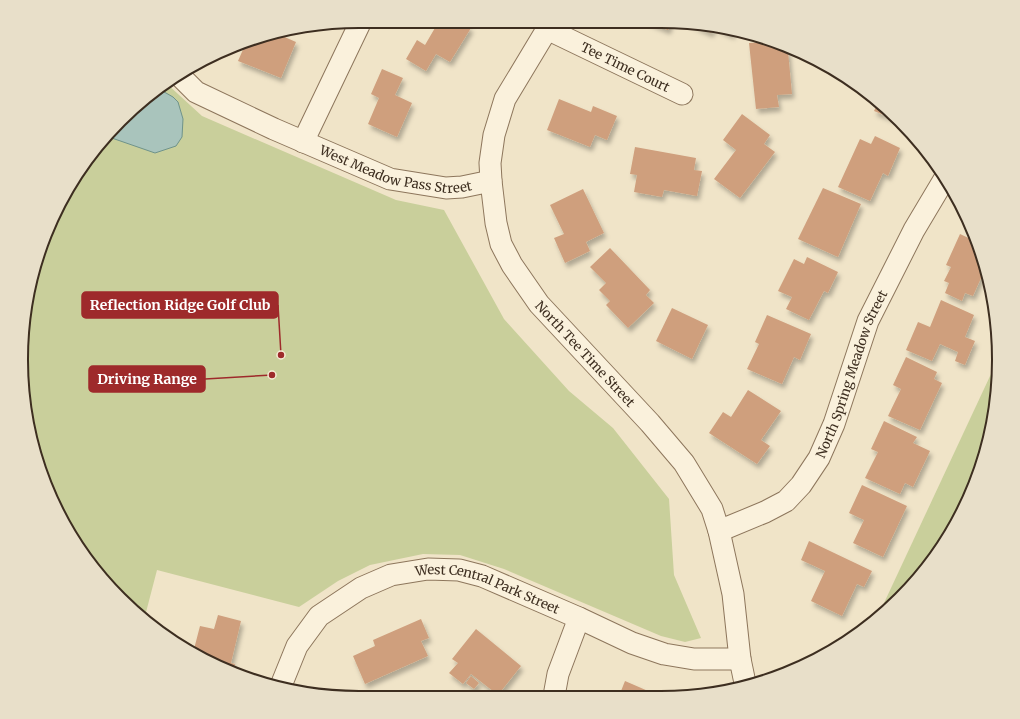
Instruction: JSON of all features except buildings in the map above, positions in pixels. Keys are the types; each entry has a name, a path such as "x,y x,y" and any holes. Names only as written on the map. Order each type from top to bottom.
{"street":[{"path":"303,142 358,28"},
{"name":"North Tee Time Street","path":"547,28 505,99 494,135 490,162 491,181 496,223 501,244 512,265 539,304 650,423 684,463 712,509 719,532 733,594 740,659 744,680"},
{"name":"Tee Time Court","path":"555,28 682,94"},
{"name":"West Meadow Pass Street","path":"183,79 196,92 303,142 390,179 446,188 462,187 491,181"},
{"name":"North Spring Meadow Street","path":"719,532 786,501 801,485 819,458 834,424 868,321 914,230 941,183"},
{"name":"West Central Park Street","path":"282,682 297,646 319,616 361,588 391,575 428,569 459,570 482,576 579,618 632,643 664,654 694,659 740,659"},
{"path":"555,691 558,674 579,618"}],"green space":[{"path":"171,87 202,116 396,200 444,210 504,319 569,391 613,428 669,499 674,575 701,638 685,642 661,636 504,569 460,555 423,554 370,565 338,581 299,607 157,570 146,613 110,578 84,544 72,525 53,486 39,445 31,403 28,360 34,295 46,253 62,213 84,175 110,141 141,110"},
{"path":"991,373 986,424 981,445 967,486 958,506 936,544 910,578 883,605"}],"water":[{"path":"164,92 178,102 183,119 182,137 176,146 155,153 113,138 141,110"}],"place":[{"name":"Reflection Ridge Golf Club","path":"281,355"},
{"name":"Driving Range","path":"272,375"}]}
